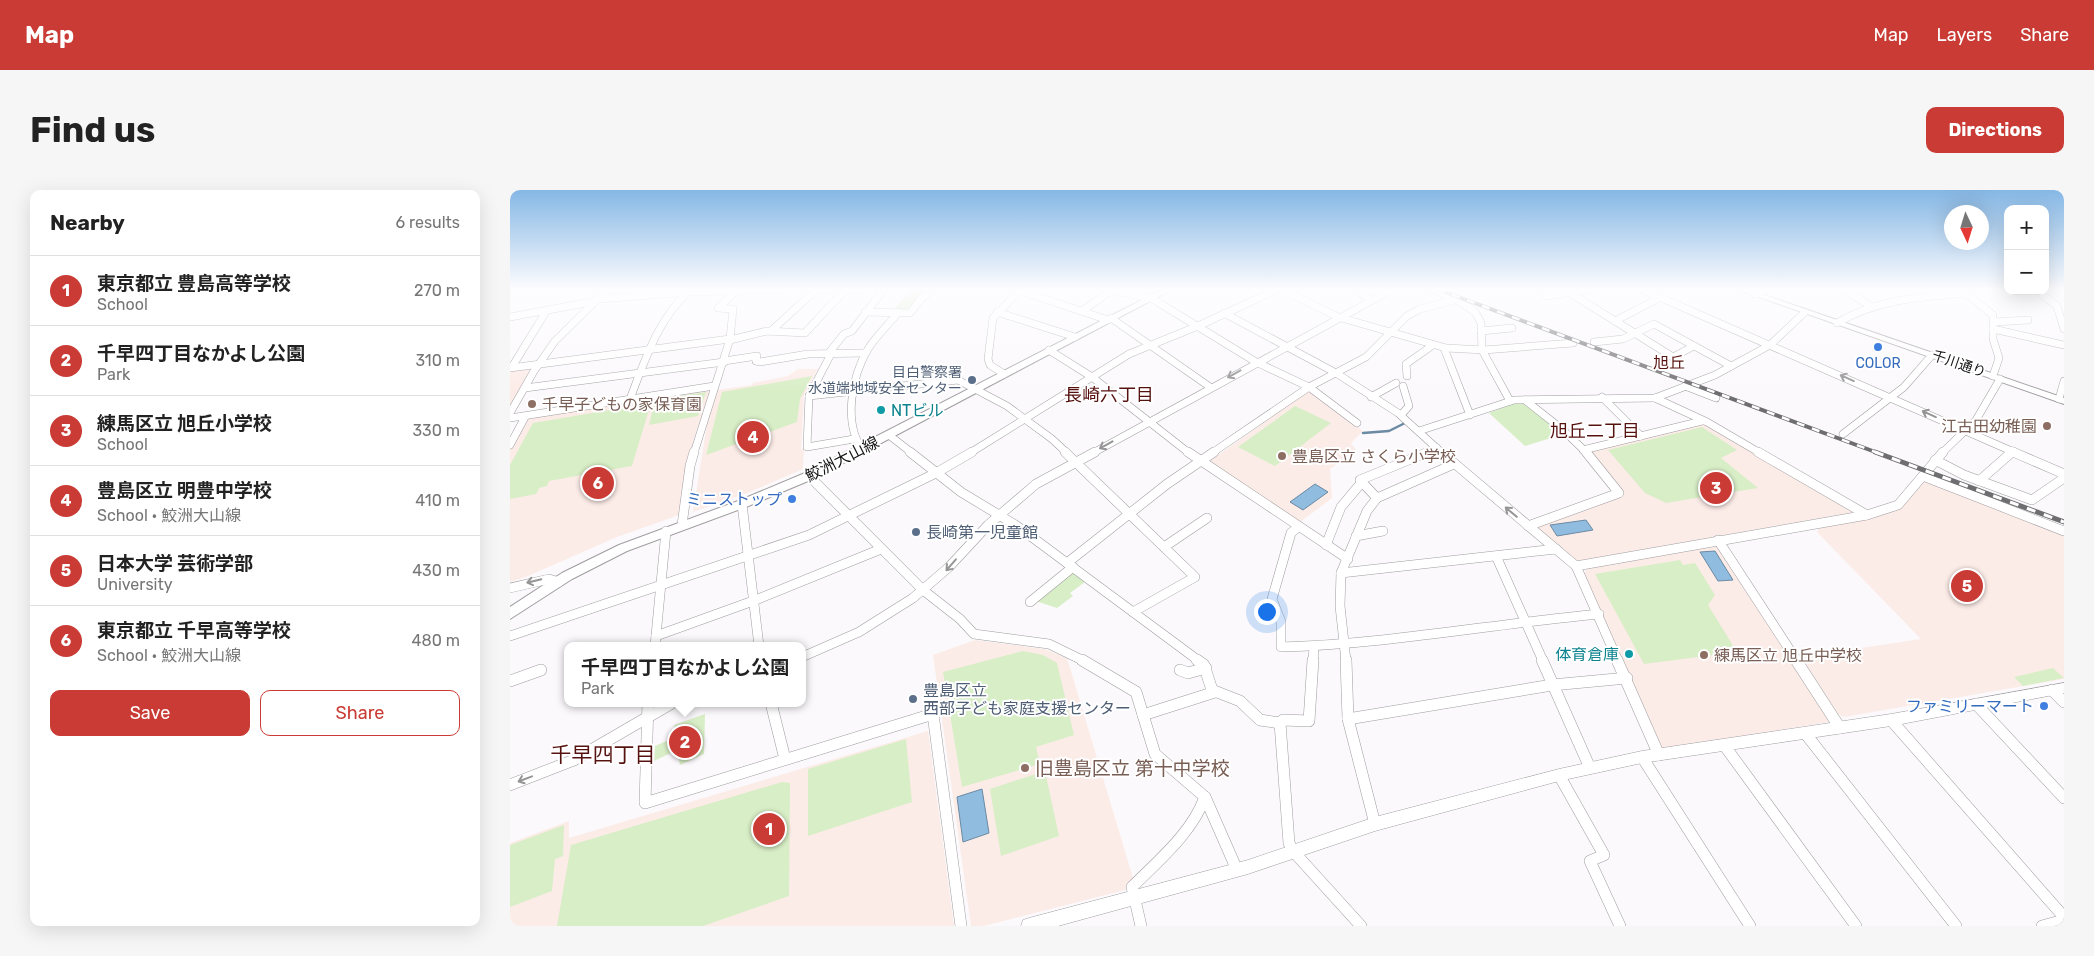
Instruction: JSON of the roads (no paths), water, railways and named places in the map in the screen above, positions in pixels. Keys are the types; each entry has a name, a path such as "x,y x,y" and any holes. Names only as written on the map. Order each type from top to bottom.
{"main road":[{"name":"鮫洲大山線","path":"511,612 559,582 623,548 742,504 809,476 1102,323"},
{"name":"千川通り","path":"1838,323 2061,400"}],"street":[{"path":"511,368 539,323"},
{"path":"511,410 539,364 563,332 572,323"},
{"path":"630,399 650,350 664,323"},
{"path":"682,525 690,466 714,386 724,361 730,340 731,323"},
{"path":"771,331 779,323"},
{"path":"511,368 730,340 771,331 805,333 814,323"},
{"path":"854,439 807,448 809,396 830,354 844,334 852,331 857,323"},
{"path":"862,449 854,439 852,419 853,392 865,353 889,323"},
{"path":"992,323 988,359 990,365 1004,374"},
{"path":"1032,323 1075,337"},
{"path":"1117,323 1210,388"},
{"path":"1194,323 1256,362 1309,387 1357,423"},
{"path":"510,636 807,536 936,473 1026,420 1128,354 1203,323"},
{"path":"1243,323 1336,373 1401,415 1454,464 1576,566 1599,614 1659,755"},
{"path":"806,656 825,649 871,626 923,590 946,571 998,516 1036,484 1327,323"},
{"path":"1360,323 1444,348 1482,350 1574,343"},
{"path":"1030,602 1128,514 1168,484 1202,463 1309,387 1366,357 1399,323"},
{"path":"1481,323 1482,350 1510,401"},
{"path":"1620,323 1673,356 1694,346"},
{"path":"1721,323 2064,474"},
{"path":"1420,431 1510,401 1602,397 1655,398 1731,366 1770,345 1793,323"},
{"path":"1576,566 1867,515 1898,505 1936,460 1976,420 1996,378 1999,358 1993,329 1995,323"},
{"path":"1594,342 1623,340 1654,324 1731,366"},
{"path":"1481,331 1512,328"},
{"path":"1993,329 2064,345"},
{"path":"1406,376 1406,364 1433,345"},
{"path":"1444,348 1470,414"},
{"path":"1049,350 1092,377 1202,463 1348,559"},
{"path":"525,388 757,356 756,362 808,354 865,353"},
{"path":"1843,434 1892,397 1932,355"},
{"path":"809,396 958,380 978,388 1052,439 1195,577 1133,612"},
{"path":"2061,400 2064,380"},
{"path":"1371,396 1399,385 1409,406 1401,415"},
{"path":"510,418 714,386"},
{"path":"1685,386 1716,398"},
{"path":"1602,397 1641,436"},
{"path":"1655,398 1702,420 1867,515"},
{"path":"1524,400 1542,412 1583,450 1611,479 1619,493 1528,526"},
{"path":"510,445 525,417"},
{"path":"1583,450 1702,420"},
{"path":"889,434 936,473 998,516 1017,526 1206,668 1212,690 1240,701 1260,720 1280,723 1283,720 1309,721 1314,647"},
{"path":"1326,545 1342,507 1362,482 1360,480 1436,448"},
{"path":"1979,481 2013,451"},
{"path":"1936,460 1979,481 2032,500 2064,478"},
{"path":"1375,824 1348,719 1345,645 1340,606 1341,573 1367,511 1377,498 1454,464"},
{"path":"809,476 923,590 960,619 974,634 1049,644 1068,652 1136,692 1156,754 1205,797 1237,870"},
{"path":"1923,476 2064,531"},
{"path":"1362,482 1377,498"},
{"path":"742,504 758,642"},
{"path":"1164,547 1207,518"},
{"path":"1298,527 1291,533 1272,599 1281,622 1281,647 1345,645 1524,621 1599,614"},
{"path":"666,531 655,641 881,549"},
{"path":"1356,536 1383,531"},
{"path":"1718,540 1840,728"},
{"path":"1341,573 1556,549"},
{"path":"1496,556 1552,686 1590,768"},
{"path":"510,588 549,579 559,582"},
{"path":"1180,670 1188,673 1206,668"},
{"path":"510,682 541,670"},
{"path":"1348,719 1552,686 1627,678"},
{"path":"1029,926 1237,870 1375,824 1590,768 1642,757 1891,720 2058,689 2064,702"},
{"path":"1143,715 1216,692"},
{"path":"1976,704 2064,798"},
{"path":"647,707 645,803 933,714 961,926"},
{"path":"510,784 574,760 665,707"},
{"path":"772,707 785,759"},
{"path":"1891,720 2064,918 2042,926"},
{"path":"1280,723 1289,843 1293,851 1361,926"},
{"path":"1805,733 1956,926"},
{"path":"1724,745 1856,926"},
{"path":"1642,757 1750,926"},
{"path":"1559,775 1604,855 1590,861 1620,926"},
{"path":"1141,926 1132,887 1191,822 1204,805 1205,797"}],"water":[{"path":"1315,484 1328,492 1303,510 1290,502"},
{"path":"1586,520 1593,530 1557,536 1550,525"},
{"path":"1715,551 1733,580 1718,581 1700,552"},
{"path":"982,789 989,833 963,842 957,797"}],"waterway":[{"path":"1363,433 1389,431 1405,423 1403,421"}],"railway":[{"path":"1529,323 1878,453"},
{"path":"1875,452 2064,522"}],"place":[{"name":"COLOR","path":"1878,347"},
{"name":"目白警察署 水道端地域安全センター","path":"972,380"},
{"name":"千早子どもの家保育園","path":"532,404"},
{"name":"NTビル","path":"881,410"},
{"name":"江古田幼稚園","path":"2047,426"},
{"name":"豊島区立 明豊中学校","path":"753,437"},
{"name":"豊島区立 さくら小学校","path":"1282,456"},
{"name":"東京都立 千早高等学校","path":"598,483"},
{"name":"練馬区立 旭丘小学校","path":"1716,488"},
{"name":"ミニストップ","path":"792,499"},
{"name":"長崎第一児童館","path":"916,532"},
{"name":"日本大学 芸術学部","path":"1967,586"},
{"name":"体育倉庫","path":"1629,654"},
{"name":"練馬区立 旭丘中学校","path":"1704,655"},
{"name":"豊島区立 西部子ども家庭支援センター","path":"913,699"},
{"name":"ファミリーマート","path":"2044,706"},
{"name":"千早四丁目なかよし公園","path":"685,742"},
{"name":"旧豊島区立 第十中学校","path":"1025,768"},
{"name":"東京都立 豊島高等学校","path":"769,829"}],"district":[{"name":"旭丘","path":"1669,362"},
{"name":"長崎六丁目","path":"1109,395"},
{"name":"旭丘二丁目","path":"1595,431"},
{"name":"千早四丁目","path":"603,754"}]}
